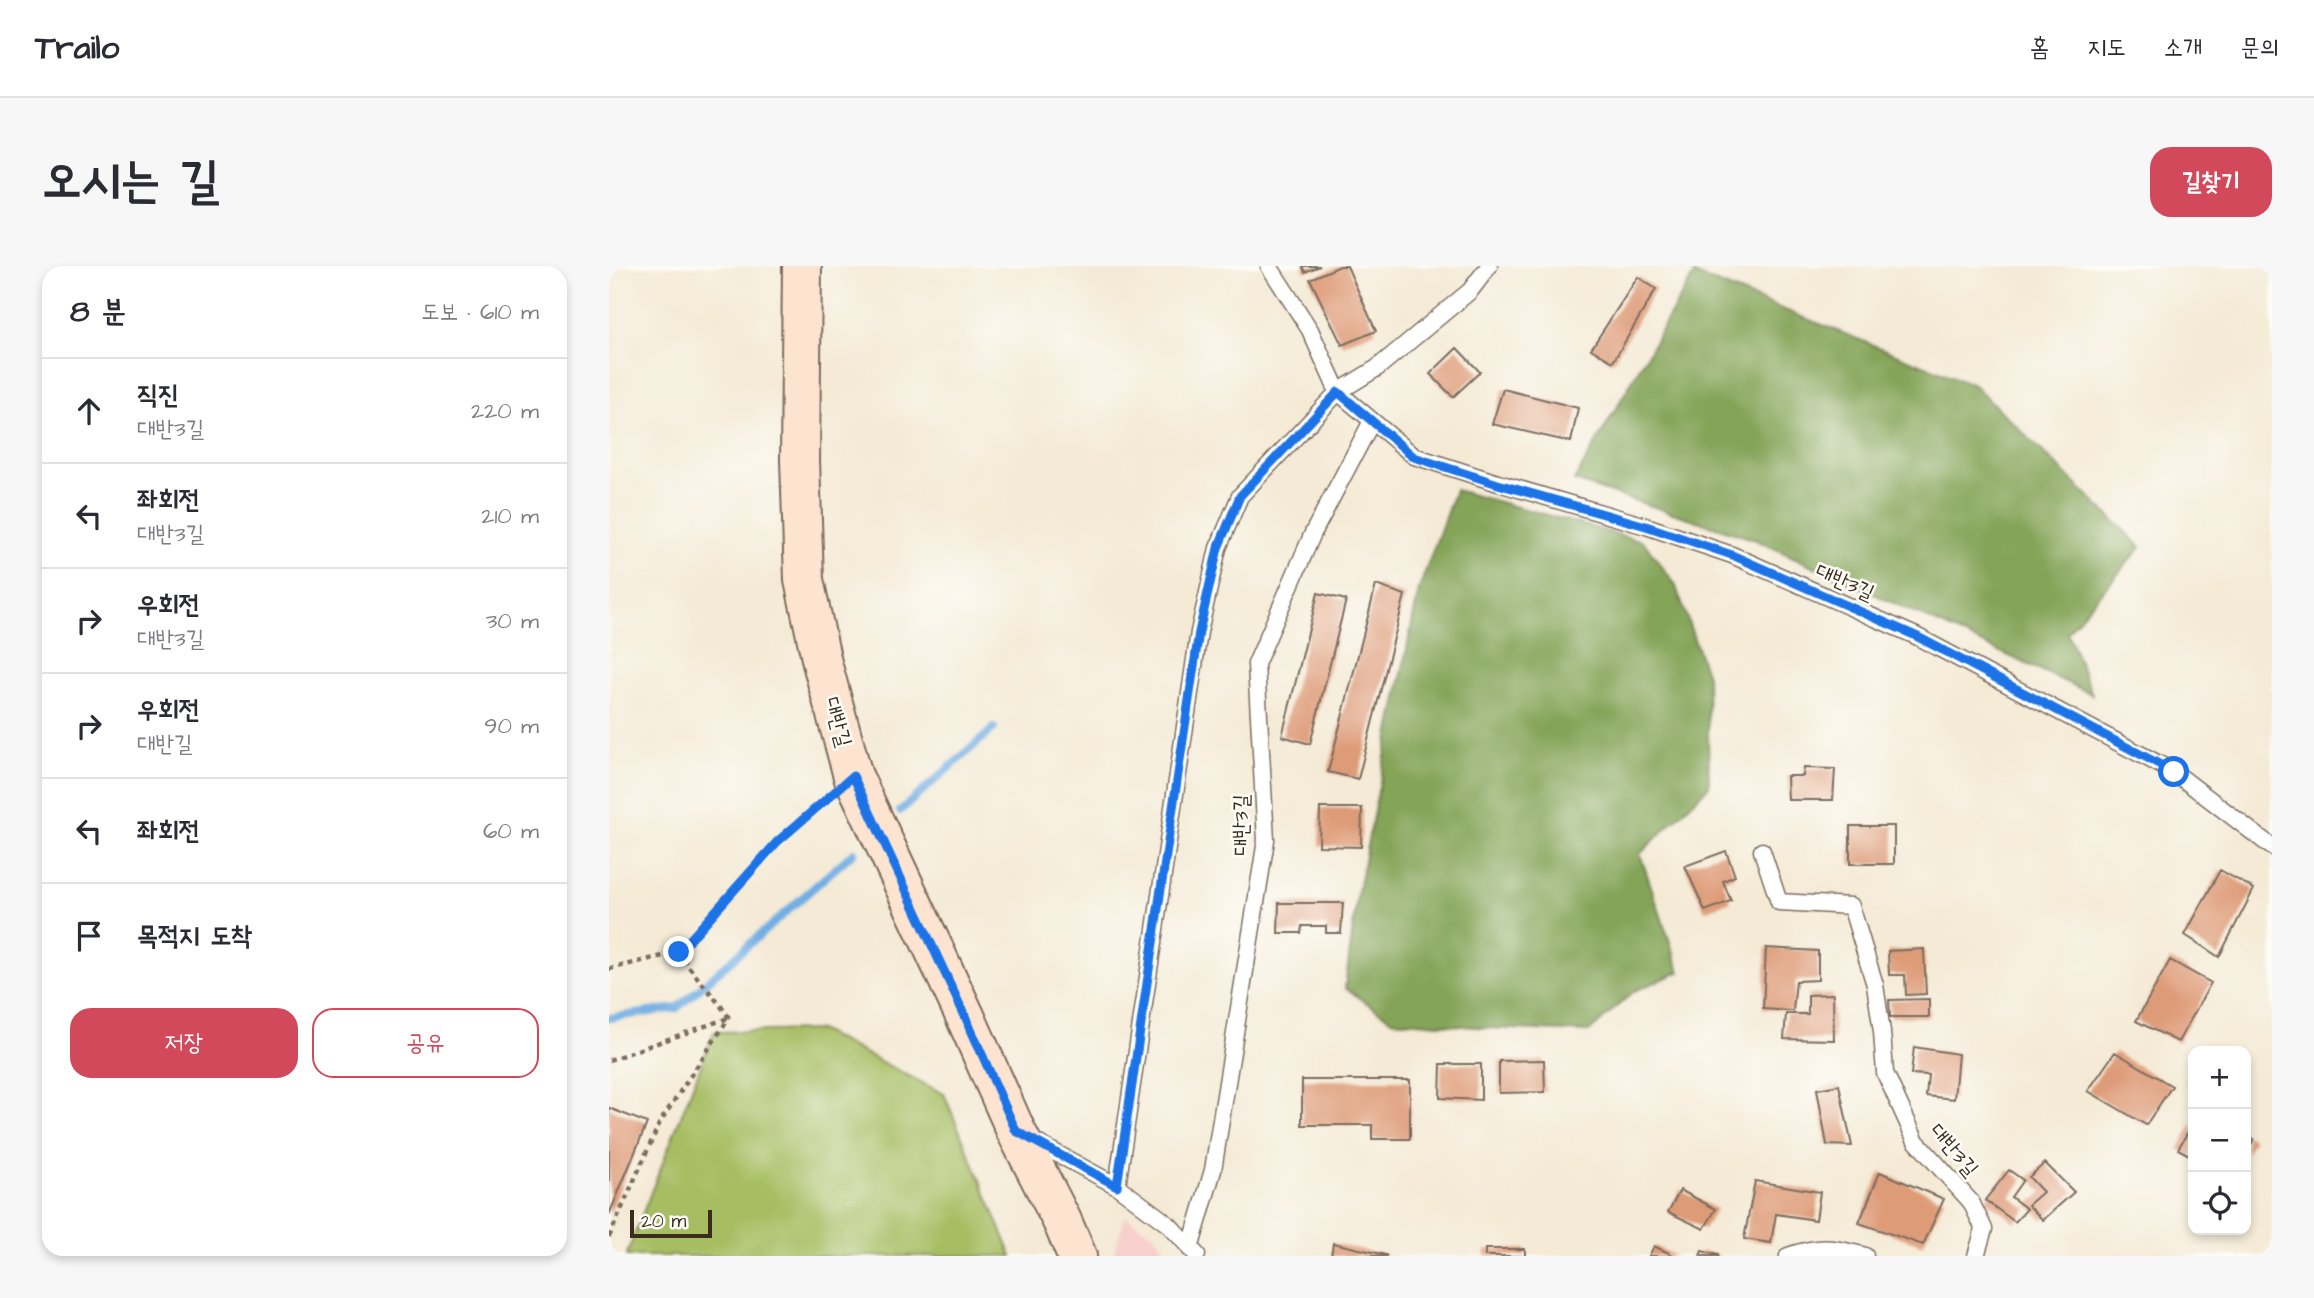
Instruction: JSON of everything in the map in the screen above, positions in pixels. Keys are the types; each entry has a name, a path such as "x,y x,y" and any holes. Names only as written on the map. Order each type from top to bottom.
{"street":[{"name":"대반길","path":"801,266 800,460 804,580 822,663 853,776 1016,1131 1077,1256"}],"lane":[{"name":"대반3길","path":"1269,266 1310,330 1338,392 1414,457 1646,526 1732,555 1916,636 2174,772 2272,847"},
{"path":"1117,1186 1199,632 1218,548 1240,496 1338,392 1377,368 1470,291 1489,266"},
{"name":"대반3길","path":"1194,1252 1213,1170 1266,840 1256,664 1313,533 1372,421"},
{"name":"대반3길","path":"1762,851 1779,902 1851,906 1875,985 1885,1073 1916,1141 1971,1202 1984,1229 1976,1256"},
{"name":"대반3길","path":"1016,1131 1117,1186 1169,1225 1194,1252"},
{"path":"1788,1256 1812,1248 1843,1250 1865,1256"}],"path":[{"path":"609,969 679,952 777,842 853,776"},
{"path":"679,952 689,970 718,1001 729,1018"},
{"path":"609,1060 729,1018"},
{"path":"609,1237 660,1122 729,1018"}],"shaded area":[{"path":"1125,1216 1153,1234 1171,1256 1113,1256"}],"green space":[{"path":"1694,274 1974,385 2141,547 2067,632 2092,694 1756,540 1574,481"},
{"path":"1455,490 1643,541 1675,584 1707,676 1709,786 1640,854 1680,972 1634,991 1589,1032 1487,1028 1392,1020 1345,988 1358,890 1419,589"},
{"path":"819,1030 944,1094 1012,1256 626,1256 714,1032"}],"building":[{"path":"1302,266 1320,266 1305,272"},
{"path":"1340,266 1347,266 1376,331 1342,345 1310,279"},
{"path":"1638,277 1656,289 1613,362 1591,349"},
{"path":"1457,348 1480,372 1453,397 1430,374"},
{"path":"1503,389 1578,408 1571,442 1492,424"},
{"path":"1376,585 1405,595 1358,779 1328,772"},
{"path":"1318,593 1346,600 1310,744 1282,736"},
{"path":"1804,768 1835,769 1833,800 1788,800 1787,776 1803,776"},
{"path":"1320,808 1362,808 1361,847 1319,846"},
{"path":"1850,826 1894,826 1894,864 1850,864"},
{"path":"1726,851 1735,876 1723,881 1731,901 1705,911 1685,866"},
{"path":"2220,870 2254,889 2219,957 2185,935"},
{"path":"1279,903 1343,903 1341,933 1326,933 1326,926 1302,926 1301,933 1278,933"},
{"path":"1766,948 1818,951 1818,980 1796,981 1793,1011 1763,1009"},
{"path":"1924,949 1926,994 1906,995 1905,975 1889,975 1888,951"},
{"path":"2170,960 2211,983 2178,1042 2136,1021"},
{"path":"1833,994 1834,1040 1784,1039 1786,1014 1808,1014 1808,995"},
{"path":"1929,999 1929,1017 1890,1017 1889,1000"},
{"path":"1914,1047 1958,1054 1954,1099 1926,1096 1928,1075 1911,1074"},
{"path":"2115,1052 2172,1086 2146,1125 2088,1091"},
{"path":"1544,1060 1545,1092 1499,1093 1499,1061"},
{"path":"1441,1064 1481,1064 1481,1100 1440,1098"},
{"path":"1302,1080 1410,1080 1410,1139 1372,1139 1372,1125 1302,1125"},
{"path":"1839,1085 1852,1146 1827,1145 1817,1089"},
{"path":"609,1108 647,1123 609,1215"},
{"path":"2188,1132 2188,1154 2178,1149"},
{"path":"2045,1163 2074,1192 2043,1220 2028,1205 2043,1192 2029,1177"},
{"path":"2009,1170 2023,1180 2011,1197 2027,1209 2015,1222 1985,1200"},
{"path":"1880,1172 1944,1199 1923,1245 1859,1223"},
{"path":"1755,1181 1820,1192 1816,1220 1776,1214 1771,1243 1744,1239"},
{"path":"1680,1190 1716,1209 1704,1229 1668,1212"},
{"path":"1333,1243 1386,1255 1386,1256 1331,1256"},
{"path":"1654,1246 1675,1256 1649,1256"},
{"path":"1485,1249 1525,1249 1525,1256 1485,1256"},
{"path":"1702,1251 1718,1255 1718,1256 1700,1256"}],"waterway":[{"path":"900,811 994,728"},
{"path":"609,1018 677,1008 854,852"}],"route":[{"path":"679,952 777,842 853,776 1016,1131 1117,1186 1199,632 1218,548 1240,496 1338,392 1414,457 1646,526 1732,555 1916,636 2174,772"}]}
